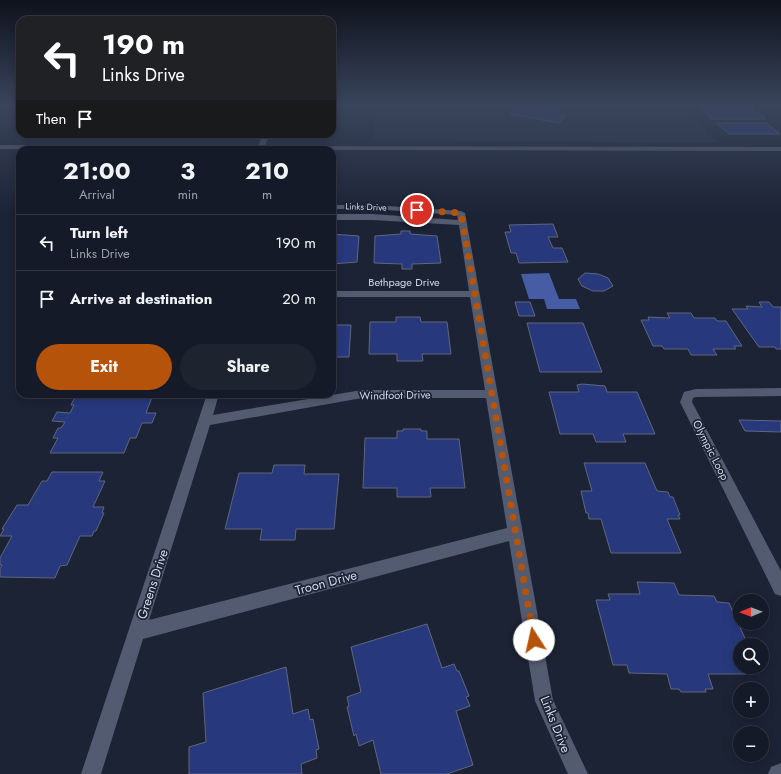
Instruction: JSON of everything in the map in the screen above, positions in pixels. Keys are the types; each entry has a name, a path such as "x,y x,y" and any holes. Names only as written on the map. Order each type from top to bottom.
{"street":[{"path":"0,147 16,147"},
{"path":"336,149 781,149"},
{"name":"Links Drive","path":"336,207 373,207 461,213 544,701 578,774"},
{"name":"Links Drive","path":"336,217 372,217 463,223"},
{"name":"Bethpage Drive","path":"336,294 475,294"},
{"name":"Olympic Loop","path":"781,392 696,393 688,395 686,402 781,588"},
{"name":"Windfoot Drive","path":"204,421 362,394 492,394"},
{"name":"Greens Drive","path":"91,774 212,398"},
{"name":"Troon Drive","path":"136,632 516,532"}],"shaded area":[{"path":"502,141 717,141 719,143"}],"water":[{"path":"549,273 559,299 576,299 580,309 547,309 544,299 529,299 521,274"}],"building":[{"path":"553,224 558,237 548,237 553,248 562,248 568,262 519,263 516,253 511,253 505,232 511,232 509,225"},
{"path":"401,231 410,231 410,234 437,236 441,263 412,264 412,269 402,269 402,264 374,263 375,236 401,234"},
{"path":"336,234 359,236 357,262 336,264"},
{"path":"585,273 598,274 608,278 613,286 604,291 593,291 582,286 578,279"},
{"path":"515,302 530,302 535,316 519,316"},
{"path":"759,302 769,302 773,307 781,307 781,349 776,349 775,347 759,347 732,309 748,309 746,306 762,307"},
{"path":"667,313 691,313 694,318 715,318 717,321 726,321 742,346 734,346 736,349 713,349 717,355 691,355 688,349 664,349 662,346 653,346 641,320 649,320 648,317 670,318"},
{"path":"396,317 420,317 421,322 447,322 451,354 422,354 423,361 397,361 397,354 369,354 370,322 396,322"},
{"path":"527,323 583,323 602,372 540,372"},
{"path":"336,325 351,325 349,357 336,357"},
{"path":"577,385 605,386 607,392 637,392 655,434 623,434 626,442 596,442 593,434 560,434 549,392 579,392"},
{"path":"74,398 152,398 146,413 156,413 152,423 142,423 136,438 130,438 124,453 50,453 58,438 53,438 58,428 61,428 65,422 52,421 57,412 70,413 74,405 71,405"},
{"path":"739,420 781,421 781,432 745,431"},
{"path":"403,429 421,429 421,431 427,431 427,439 459,439 465,488 430,488 431,497 397,497 397,488 363,488 365,438 397,438 397,431 403,431"},
{"path":"584,463 645,463 657,491 668,492 670,497 673,497 680,515 678,515 680,519 667,519 681,553 611,553 601,519 589,519 588,513 586,513 581,491 592,491"},
{"path":"274,465 305,465 304,474 339,474 334,529 296,529 295,540 260,540 262,529 225,529 239,473 272,473"},
{"path":"52,472 103,472 99,481 105,481 93,507 104,507 102,513 104,513 96,531 94,531 92,536 80,536 67,565 60,566 55,578 0,577 0,569 2,565 0,565 0,558 12,536 0,536 4,529 2,529 17,505 28,505 42,481 47,481"},
{"path":"637,582 674,583 679,595 714,596 717,602 729,603 733,612 733,630 741,630 745,638 733,638 733,674 708,674 713,689 705,689 706,692 681,692 679,689 671,689 667,674 629,673 627,665 613,665 596,600 610,600 608,594 640,594"},
{"path":"427,624 442,668 454,664 457,671 459,671 469,696 466,697 470,706 456,711 473,765 447,774 381,774 373,740 359,746 356,734 354,736 347,707 349,706 347,697 361,692 351,647"},
{"path":"286,667 293,714 308,709 310,720 313,719 319,749 316,750 317,758 301,764 302,774 189,774 189,747 206,742 203,693"}],"route":[{"path":"417,210 461,213 534,640"}]}
